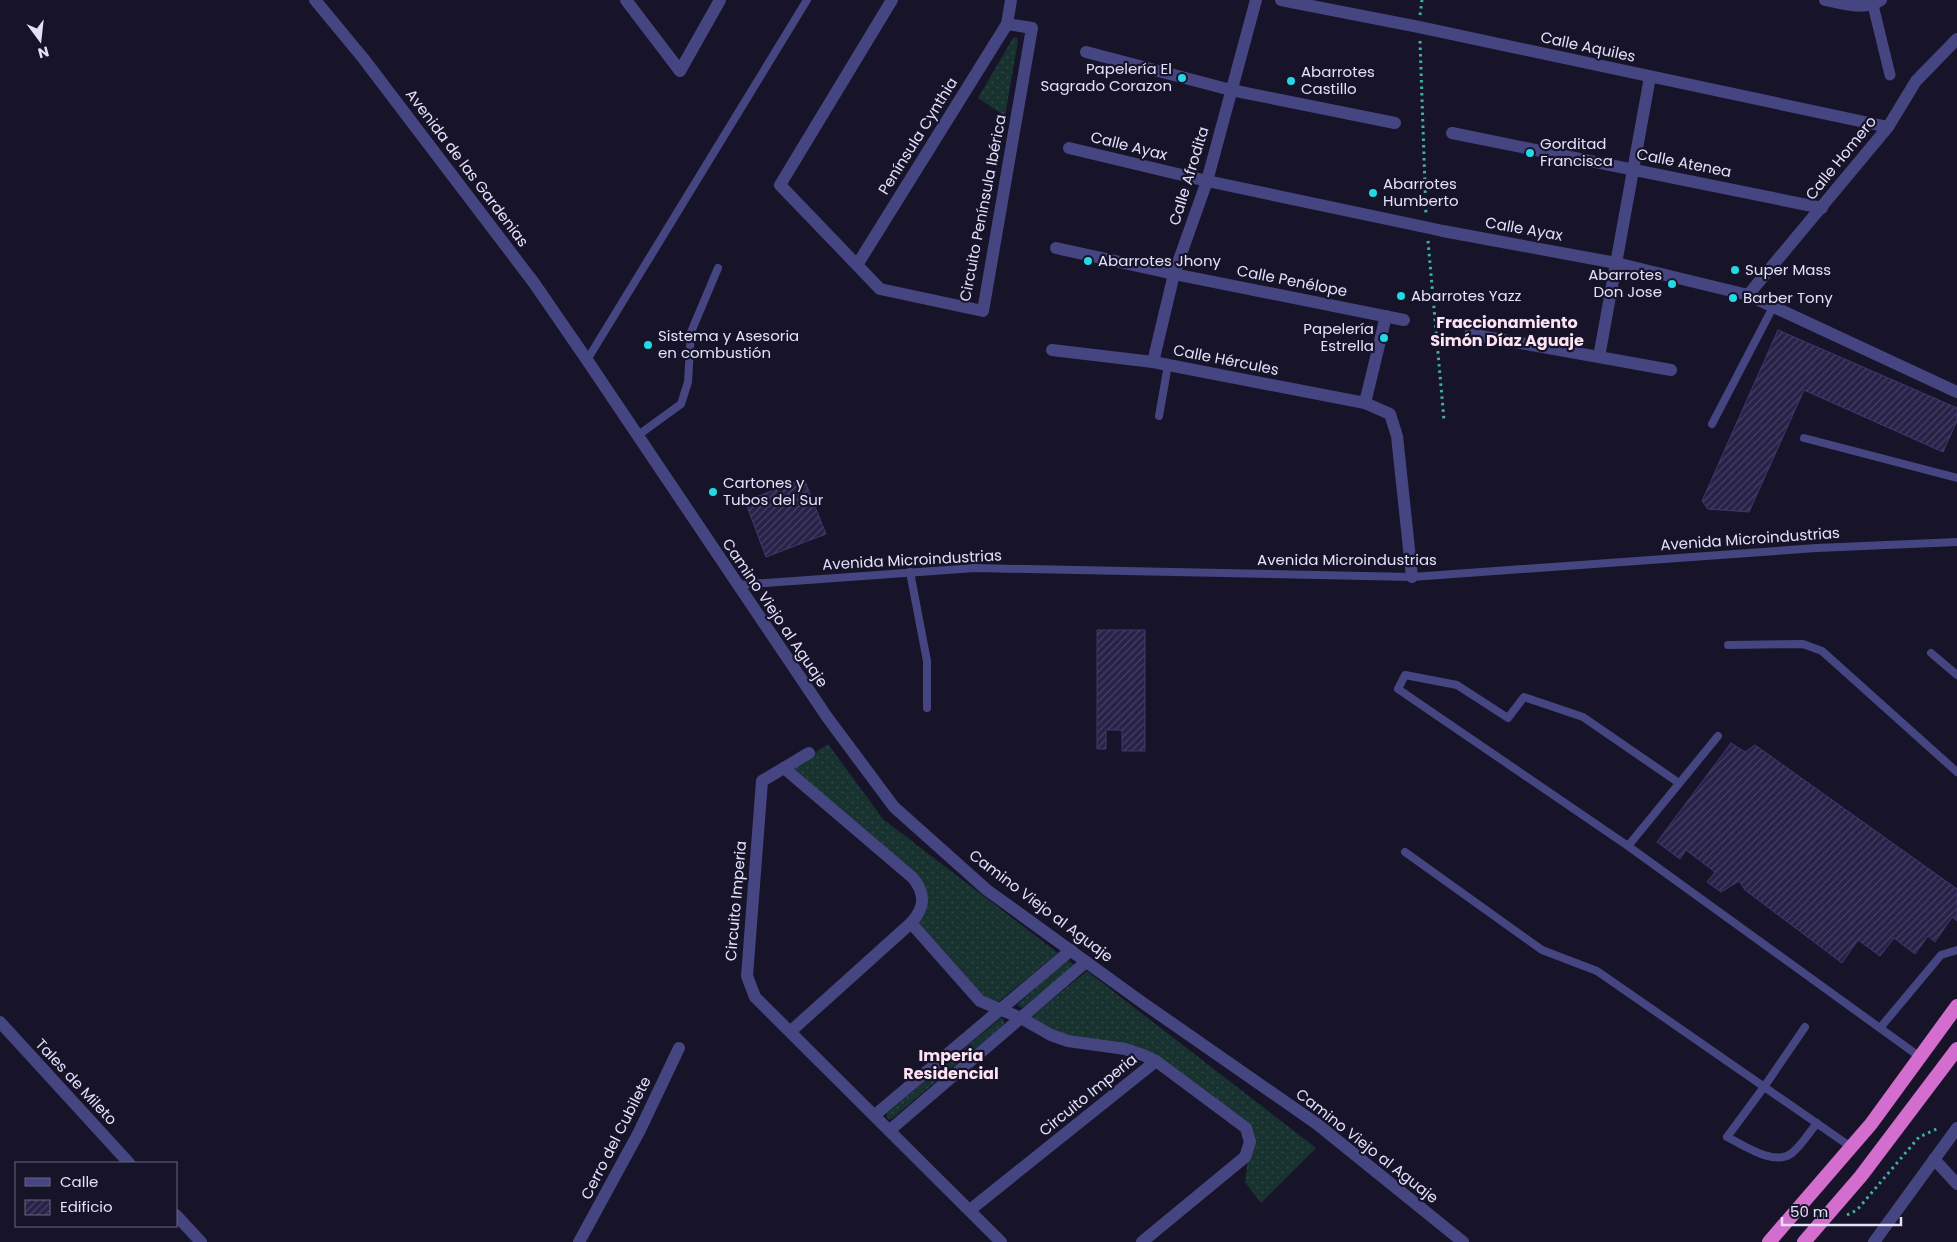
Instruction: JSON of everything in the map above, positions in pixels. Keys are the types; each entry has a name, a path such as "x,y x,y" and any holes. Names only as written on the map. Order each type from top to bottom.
{"highway":[{"path":"1769,1242 1871,1124 1957,1006"},
{"path":"1804,1242 1861,1176 1957,1049"}],"street":[{"name":"Avenida de las Gardenias","path":"315,0 363,58 528,276 587,360"},
{"path":"626,0 680,71 720,0"},
{"name":"Circuito Península Ibérica","path":"892,0 780,185 880,289 983,310 1032,28 1007,24"},
{"path":"1007,24 1011,0"},
{"name":"Calle Afrodita","path":"1153,362 1174,274 1207,182 1256,0"},
{"name":"Calle Aquiles","path":"1281,0 1419,27 1888,127"},
{"path":"1825,0 1862,6 1877,2 1890,76"},
{"name":"Península Cynthia","path":"857,265 1007,24"},
{"name":"Calle Homero","path":"1748,295 1888,127 1916,82 1957,39"},
{"path":"1086,52 1232,90 1395,123"},
{"path":"1599,357 1650,77"},
{"name":"Calle Atenea","path":"1452,133 1822,208"},
{"name":"Calle Ayax","path":"1069,148 1207,182 1443,231 1616,263 1748,295 1957,392"},
{"name":"Calle Penélope","path":"1056,248 1174,274 1404,320"},
{"path":"1366,403 1386,316"},
{"path":"1470,334 1671,370"},
{"name":"Calle Hércules","path":"1052,350 1153,362 1366,403 1390,414 1396,436 1412,577"},
{"name":"Camino Viejo al Aguaje","path":"587,360 827,717 894,807 988,890 1086,962 1317,1124 1463,1242"},
{"name":"Circuito Imperia","path":"809,753 762,781 746,976 756,997 1001,1242"},
{"path":"784,768 913,878 921,887 922,903 917,916 911,923 791,1032"},
{"name":"Circuito Imperia","path":"911,923 980,1001 998,1010 1022,1018 1051,1035 1068,1041 1125,1049 1144,1055 1156,1061 1246,1128 1250,1142 1245,1157 1142,1242"},
{"path":"874,1115 1071,950"},
{"path":"890,1130 1086,962"},
{"name":"Tales de Mileto","path":"0,1022 128,1162"},
{"name":"Cerro del Cubilete","path":"579,1242 639,1132 679,1048"},
{"name":"Circuito Imperia","path":"970,1210 1156,1061"},
{"path":"1876,1241 1957,1128"},
{"path":"1934,1159 1957,1184"},
{"path":"178,1217 201,1242"}],"lane":[{"path":"587,360 807,0"},
{"path":"637,436 681,404 688,382 691,332 718,268"},
{"path":"1712,424 1773,307"},
{"path":"1159,416 1168,365"},
{"path":"1804,438 1957,478"},
{"name":"Avenida Microindustrias","path":"737,584 976,568 1412,577 1817,548 1957,542"},
{"path":"910,572 927,661 927,708"},
{"path":"1728,645 1803,644 1822,651 1957,772"},
{"path":"1931,653 1957,675"},
{"path":"1679,784 1583,717 1524,696 1508,718 1457,686 1405,675 1398,689 1628,846 1920,1057"},
{"path":"1628,846 1718,736"},
{"path":"1405,852 1542,950 1597,971 1851,1147"},
{"path":"1880,1028 1941,955 1957,950"},
{"path":"1805,1027 1727,1137 1769,1157 1781,1158 1791,1154 1817,1124"}],"path":[{"path":"1840,1219 1857,1210 1919,1137 1942,1127"}],"green space":[{"path":"1016,37 1018,41 1005,116 978,98 1013,38"},
{"path":"828,744 883,819 1058,953 997,1003 984,997 919,923 924,887 790,769"},
{"path":"1068,960 1074,965 1071,970 1022,1008 1017,1005 1063,962"},
{"path":"1087,971 1316,1148 1261,1203 1245,1182 1248,1158 1253,1142 1158,1060 1069,1038 1028,1019"},
{"path":"1001,1018 1004,1020 1004,1024 889,1120 887,1113"}],"building":[{"path":"1778,330 1957,408 1957,421 1943,452 1804,390 1749,512 1708,509 1702,501"},
{"path":"804,479 826,534 766,557 745,501"},
{"path":"1097,630 1145,630 1145,751 1122,751 1122,730 1106,730 1106,749 1097,749"},
{"path":"1731,743 1745,752 1755,745 1957,889 1957,921 1952,917 1935,942 1928,936 1915,954 1894,938 1880,956 1858,940 1842,963 1745,890 1739,881 1721,892 1707,882 1715,872 1686,850 1680,859 1657,842"}],"place":[{"name":"Papelería El Sagrado Corazon","path":"1182,78"},
{"name":"Abarrotes Castillo","path":"1291,81"},
{"name":"Gorditad Francisca","path":"1530,153"},
{"name":"Abarrotes Humberto","path":"1373,193"},
{"name":"Abarrotes Jhony","path":"1088,261"},
{"name":"Super Mass","path":"1735,270"},
{"name":"Abarrotes Don Jose","path":"1672,284"},
{"name":"Abarrotes Yazz","path":"1401,296"},
{"name":"Barber Tony","path":"1733,298"},
{"name":"Papelería Estrella","path":"1384,338"},
{"name":"Sistema y Asesoria en combustión","path":"648,345"},
{"name":"Cartones y Tubos del Sur","path":"713,492"}],"district":[{"name":"Fraccionamiento Simón Díaz Aguaje","path":"1507,331"},
{"name":"Imperia Residencial","path":"951,1064"}]}
